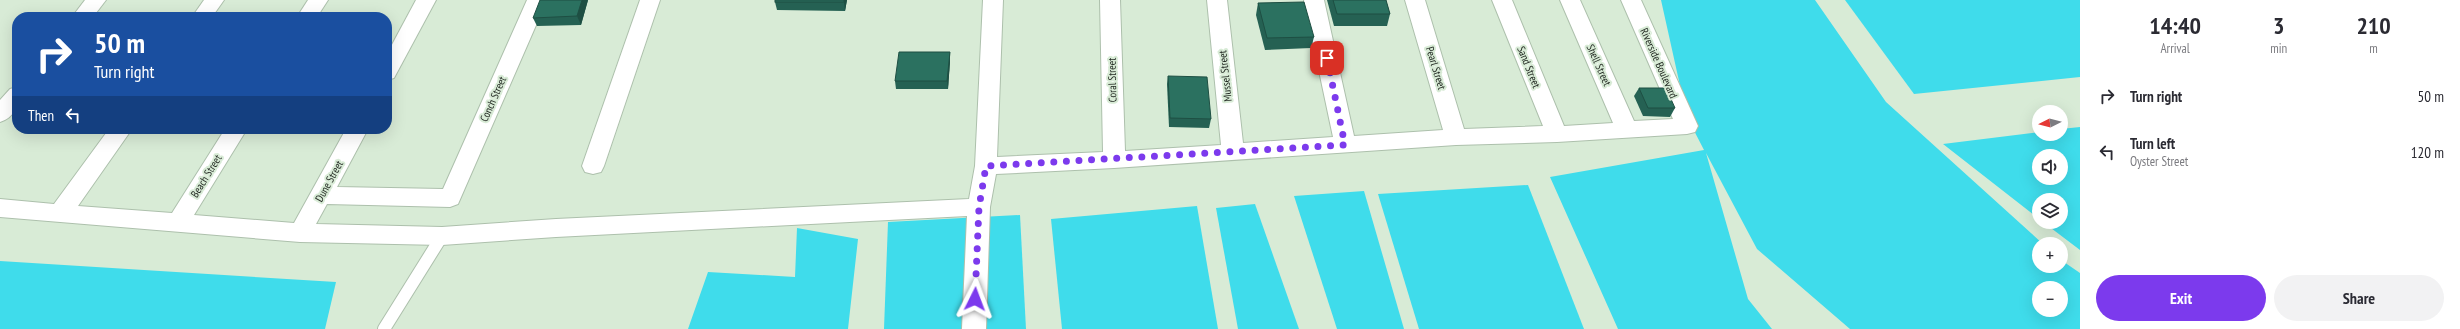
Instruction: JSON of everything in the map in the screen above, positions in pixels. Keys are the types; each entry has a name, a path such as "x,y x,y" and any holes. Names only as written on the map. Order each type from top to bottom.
{"street":[{"path":"86,12 96,0"},
{"path":"206,12 214,0"},
{"path":"310,12 318,0"},
{"path":"392,64 426,0"},
{"name":"Conch Street","path":"322,195 450,198 536,0"},
{"path":"593,166 650,0"},
{"path":"974,329 979,207 986,166 993,0"},
{"name":"Coral Street","path":"1110,0 1114,160"},
{"name":"Mussel Street","path":"1217,0 1233,151"},
{"path":"1314,0 1345,145"},
{"name":"Pearl Street","path":"1415,0 1456,137"},
{"name":"Sand Street","path":"1502,0 1557,134"},
{"name":"Shell Street","path":"1570,0 1627,130"},
{"name":"Riverside Boulevard","path":"1627,130 1688,126 1631,0"},
{"path":"0,114 12,100"},
{"path":"986,166 1114,160 1456,137 1627,130"},
{"path":"60,213 117,134"},
{"name":"Beach Street","path":"176,224 233,134"},
{"name":"Dune Street","path":"300,232 322,195 354,134"},
{"path":"0,208 176,224 300,232 442,236 556,228 979,207"}],"lane":[{"path":"384,329 442,236"}],"water":[{"path":"1661,0 1815,0 1886,102 2035,237 2032,237 2032,273 2068,273 2068,265 2080,273 2080,329 1850,329 1757,249 1706,153 1748,299 1772,329 1618,329 1550,177 1704,150 1687,117"},
{"path":"1845,0 2080,0 2080,77 1914,94"},
{"path":"2080,127 2080,250 2068,241 2068,237 2063,237 2052,229 2068,229 2068,193 2032,193 2032,214 1943,144 2032,133 2032,141 2068,141 2068,128"},
{"path":"1528,185 1584,329 1419,329 1378,194"},
{"path":"1364,191 1404,329 1337,329 1294,196"},
{"path":"1255,204 1299,329 1238,329 1216,208"},
{"path":"1197,206 1218,329 1062,329 1051,219"},
{"path":"1020,215 1026,329 884,329 888,222"},
{"path":"797,228 858,239 848,329 688,329 708,272 795,277"},
{"path":"0,261 336,282 325,329 0,329"}],"building":[{"path":"540,0 582,0 577,16 533,18"},
{"path":"775,0 844,0 844,2 775,2"},
{"path":"1333,0 1386,0 1390,14 1337,14"},
{"path":"1304,2 1314,37 1267,38 1258,3"},
{"path":"899,52 950,52 947,81 895,81"},
{"path":"1168,76 1207,77 1211,119 1170,118"},
{"path":"1639,88 1666,88 1675,108 1648,108"}],"route":[{"path":"975,299 979,207 986,166 1114,160 1233,151 1345,145 1327,58"}]}
